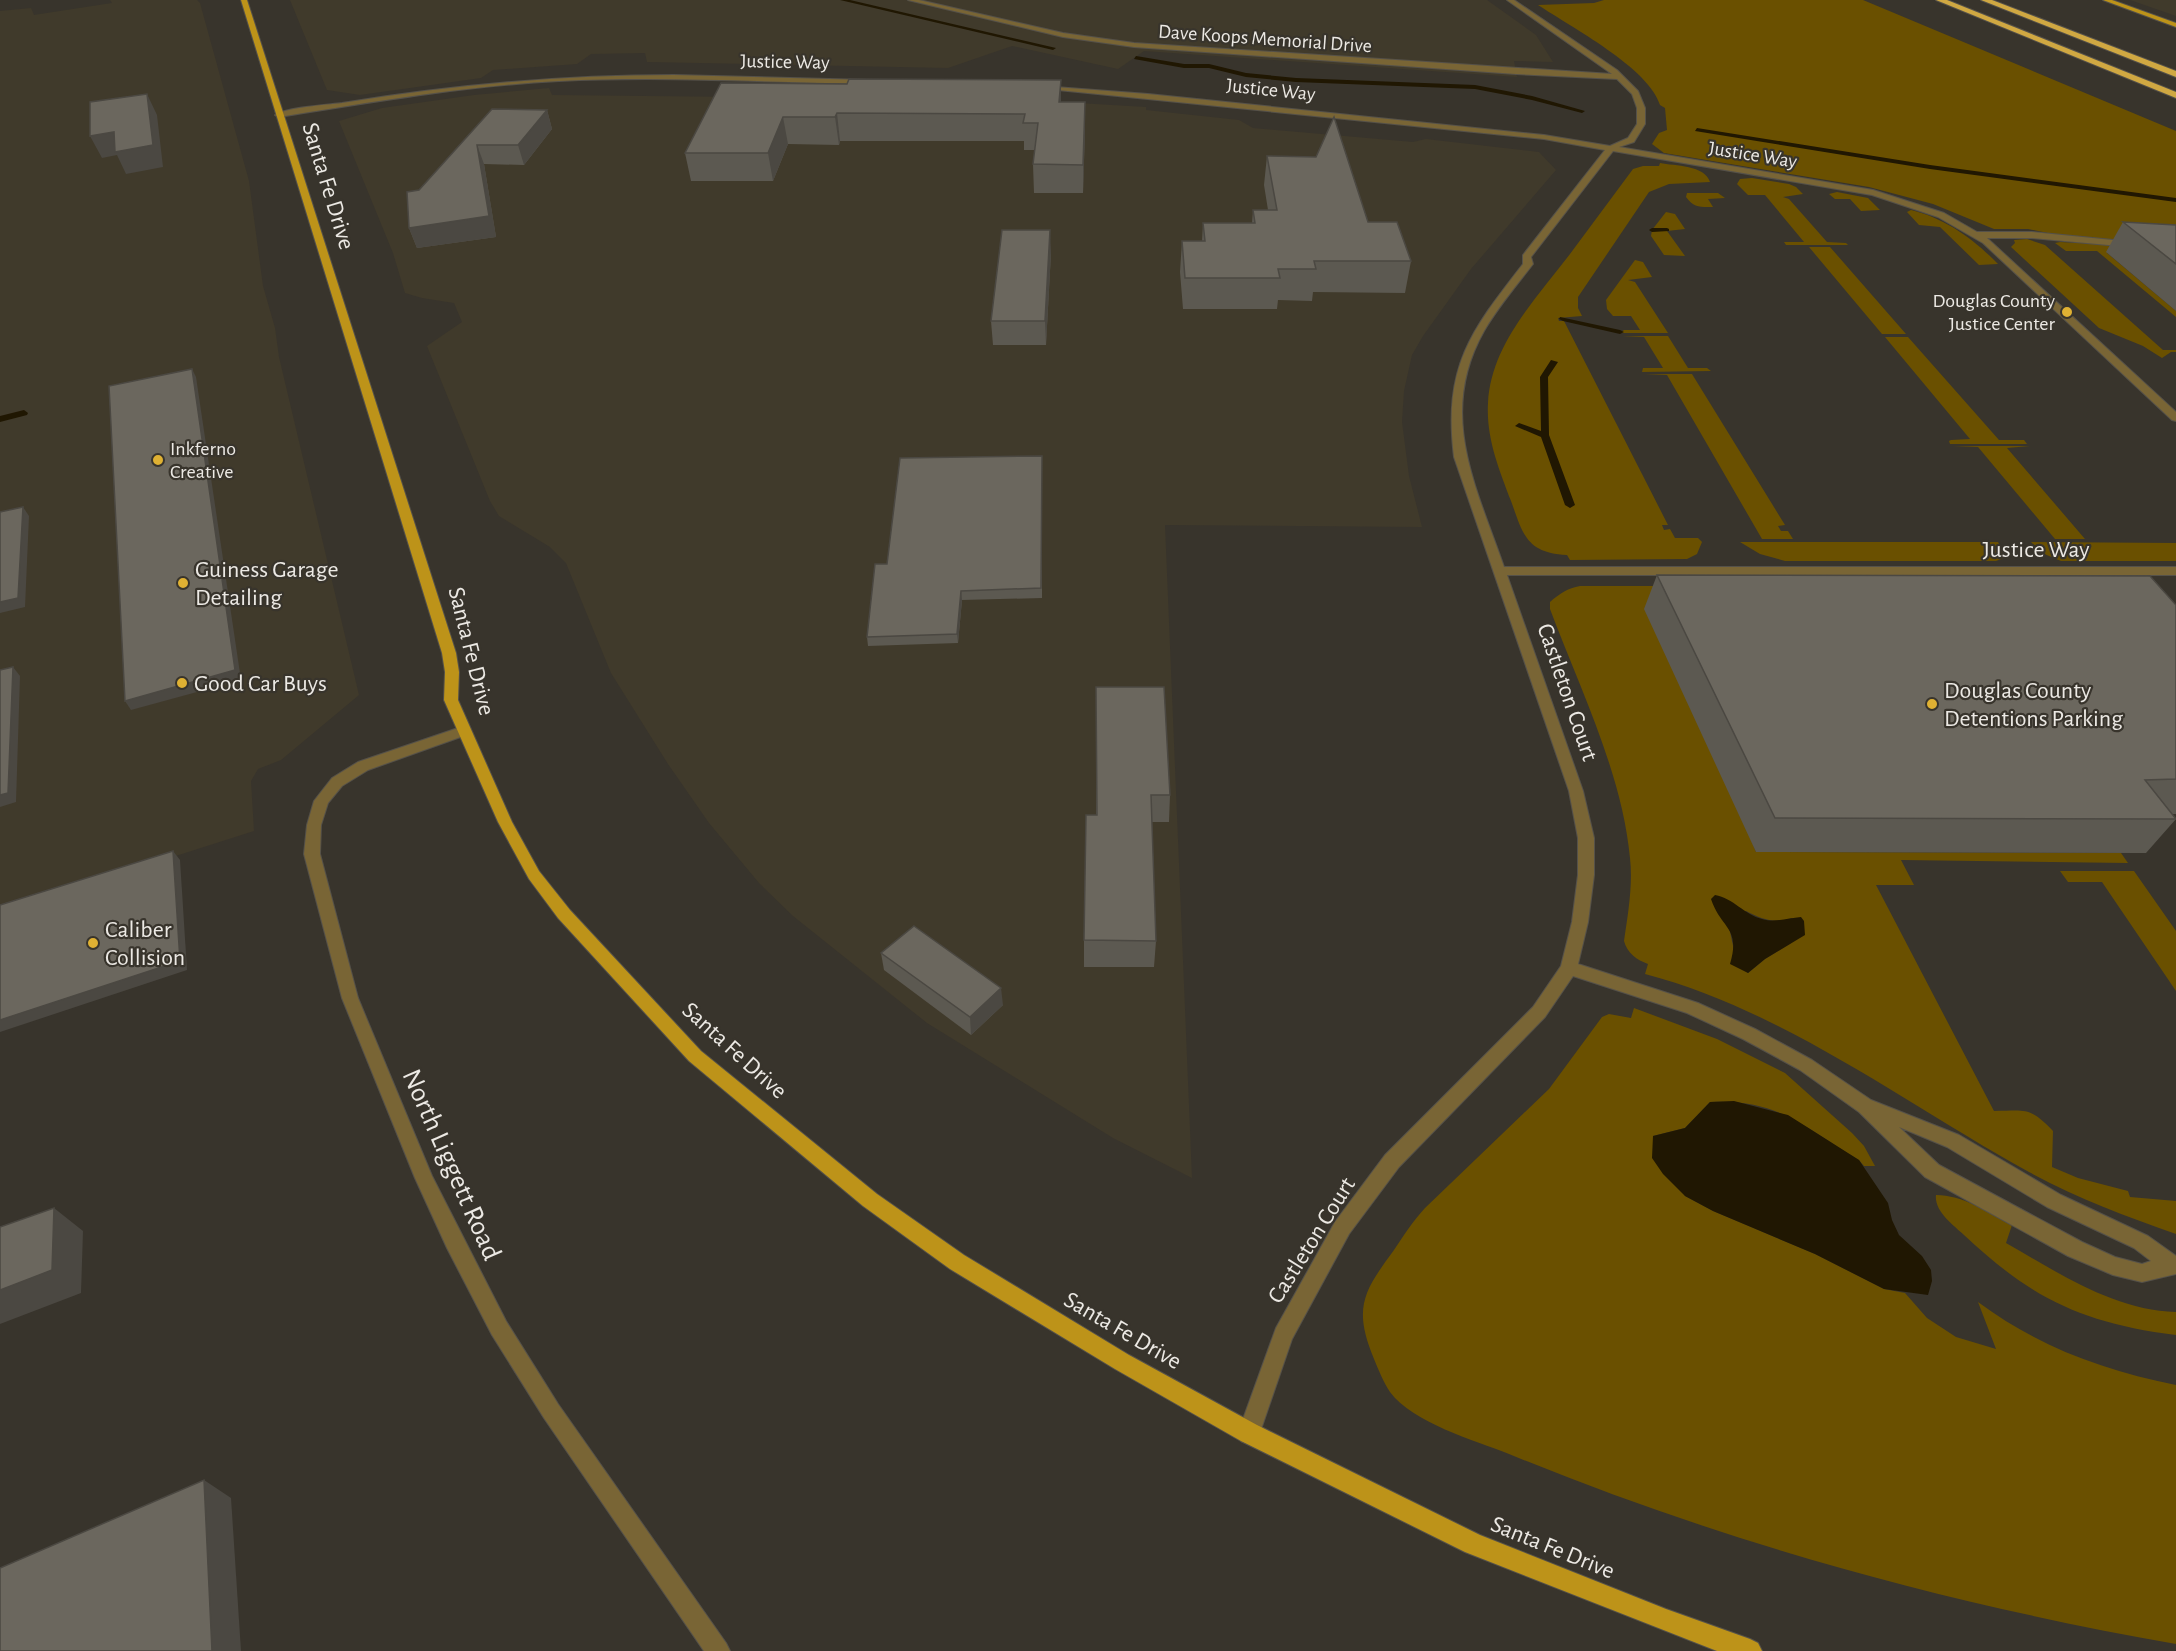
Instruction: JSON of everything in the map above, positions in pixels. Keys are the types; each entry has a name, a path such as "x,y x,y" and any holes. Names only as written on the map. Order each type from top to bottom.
{"highway":[{"path":"1940,0 2176,94"},
{"path":"1985,0 2176,74"}],"main road":[{"name":"Santa Fe Drive","path":"244,0 449,653 452,672 451,700 504,822 534,875 564,914 695,1056 861,1193 957,1262 1122,1362 1249,1433 1473,1544 1666,1621 1750,1651"},
{"path":"2106,0 2176,25"}],"street":[{"name":"Dave Koops Memorial Drive","path":"911,0 1063,35 1134,45 1620,77"},
{"name":"Castleton Court","path":"1249,1433 1283,1335 1342,1228 1392,1161 1539,1012 1569,968 1583,897 1586,838 1576,791 1460,457 1454,419 1455,398 1472,343 1528,264 1526,257 1611,148 1631,140 1642,119 1638,99 1632,88 1620,77 1510,0"},
{"name":"Justice Way","path":"279,115 427,92 558,79 665,78 878,82"},
{"name":"Justice Way","path":"1028,87 1148,96 1512,133 1873,193 1927,210 1977,235 1994,247 2176,418"},
{"path":"1977,235 2023,235 2136,244"},
{"name":"Justice Way","path":"1500,571 2176,572"},
{"name":"North Liggett Road","path":"464,731 363,766 337,782 321,801 314,825 312,854 350,998 424,1178 499,1328 551,1411 718,1651"},
{"path":"1569,968 1692,1008 1749,1034 1806,1065 1865,1106 1932,1171 2075,1249 2113,1266 2142,1273 2173,1265"},
{"path":"1865,1106 1953,1141 2054,1201 2141,1242 2173,1265"}],"shaded area":[{"path":"110,0 197,0 200,3 249,181 263,286 275,328 279,357 359,695 281,760 258,769 251,781 254,831 0,912 0,11 31,8 34,15 112,3"},
{"path":"290,0 1487,0 1536,35 1553,62 1514,61 1517,77 1144,51 1118,69 1012,46 948,68 647,62 645,53 591,54 577,64 493,70 481,78 360,95 327,90"},
{"path":"1604,0 1863,0 2176,131 2176,244 2062,236 2028,229 1994,229 1933,204 1869,187 1664,153 1652,144 1659,133 1667,130 1665,108 1660,105 1653,91 1641,77 1607,49 1538,5 1594,3"},
{"path":"2130,0 2176,0 2176,16"},
{"path":"549,88 552,95 1028,100 1146,107 1146,110 1239,120 1253,128 1413,142 1426,139 1539,152 1556,170 1471,269 1412,355 1404,391 1402,422 1409,476 1422,527 1165,525 1192,1178 1113,1138 927,1023 793,916 759,883 709,823 668,764 611,673 566,563 550,547 499,516 490,501 427,346 462,322 454,303 405,293 393,253 339,121 382,108 474,95"},
{"path":"1660,163 1696,169 1707,176 1710,182 1669,184 1649,192 1578,297 1578,308 1582,316 1558,318 1559,321 1564,321 1668,525 1662,525 1664,530 1670,529 1675,538 1698,538 1702,542 1697,554 1687,559 1570,560 1567,555 1534,546 1519,523 1491,441 1488,403 1491,382 1497,361 1517,323 1633,169 1643,166 1659,166"},
{"path":"1752,178 1796,187 1803,194 1783,197 1789,199 1827,242 1848,245 1786,245 1784,242 1804,242 1765,195 1748,195 1737,184 1740,179"},
{"path":"1837,192 1868,198 1880,210 1861,211 1850,199 1835,199 1829,194"},
{"path":"1687,193 1718,193 1725,198 1708,199 1713,207 1701,207 1689,201 1686,197"},
{"path":"1911,210 1936,218 1959,231 1998,264 1979,265 1940,227 1919,225 1907,212"},
{"path":"1666,212 1675,214 1685,229 1667,231 1685,256 1664,255 1651,236 1652,230"},
{"path":"2027,239 2045,245 2163,350 2176,350 2176,352 2171,352 2162,358 2143,346 2099,328 2011,247 2015,243 2014,240"},
{"path":"2055,243 2153,247 2107,253 2176,311 2176,317 2097,251 2066,251"},
{"path":"1809,247 1830,247 1906,334 1882,334"},
{"path":"1635,260 1643,262 1652,277 1628,280 1635,282 1668,333 1620,333 1624,330 1640,330 1631,316 1613,316 1607,309 1606,300"},
{"path":"1622,336 1668,336 1688,368 1707,368 1711,371 1642,372 1643,368 1663,368 1644,337"},
{"path":"1885,337 1908,337 1999,440 2024,440 2027,444 1950,444 1951,440 1970,439"},
{"path":"1645,374 1692,374 1785,525 1778,526 1781,531 1788,531 1793,539 1762,539 1667,375"},
{"path":"1953,446 2030,446 2007,448 2085,539 2055,539 1978,447"},
{"path":"1740,542 1998,542 2005,554 2004,558 1996,561 1785,561 1760,554"},
{"path":"2031,542 2176,543 2176,561 2061,561 2042,553"},
{"path":"1653,586 1756,852 2121,853 2128,863 1901,860 1914,885 1876,885 1994,1111 2026,1112 2045,1123 2053,1131 2052,1167 2078,1178 2128,1191 2130,1197 2176,1201 2176,1234 2101,1206 2029,1172 1843,1061 1746,1011 1697,990 1645,974 1648,964 1633,955 1627,949 1624,941 1630,900 1631,868 1618,794 1598,732 1550,609 1550,602 1557,596 1576,587","holes":["1746,911 1774,921 1792,918 1791,943 1748,973 1732,958 1735,955 1729,927"]},
{"path":"2060,871 2134,871 2176,931 2176,991 2102,882 2068,882"},
{"path":"1715,895 1728,899 1762,919 1801,917 1804,921 1805,935 1765,959 1748,973 1730,964 1733,942 1711,899"},
{"path":"1634,1008 1717,1039 1785,1073 1852,1133 1864,1146 1875,1166 1864,1166 1859,1160 1806,1127 1773,1110 1734,1102 1710,1102 1685,1128 1653,1136 1685,1196 1713,1211 1815,1254 1884,1289 1905,1293 1927,1318 1956,1337 1996,1349 1978,1302 2024,1332 2072,1355 2122,1372 2176,1385 2176,1644 2006,1610 1921,1590 1754,1542 1590,1486 1445,1429 1413,1413 1390,1392 1374,1359 1364,1326 1364,1301 1375,1278 1425,1208 1549,1089 1602,1017 1609,1014 1631,1018"},
{"path":"1734,1101 1788,1115 1859,1160 1888,1203 1899,1235 1922,1256 1931,1270 1932,1281 1928,1295 1884,1289 1815,1254 1713,1211 1685,1196 1663,1174 1652,1158 1653,1136 1685,1128 1710,1102"},
{"path":"1936,1195 1965,1201 2012,1225 2006,1243 2087,1288 2130,1305 2176,1312 2176,1335 2143,1330 2086,1315 2036,1292 1989,1257 1950,1222 1938,1207"}],"building":[{"path":"849,79 1061,80 1059,102 1085,102 1083,165 1033,164 1038,123 1023,123 1025,114 837,113 835,117 783,117 768,153 685,153 721,83 847,84"},
{"path":"147,94 153,145 115,152 114,132 90,136 90,102"},
{"path":"492,109 547,110 518,145 477,145 489,216 409,228 407,192 419,190"},
{"path":"1334,117 1368,222 1397,222 1411,261 1314,261 1316,269 1278,269 1280,278 1185,278 1182,241 1205,241 1203,223 1255,223 1253,210 1277,210 1267,156 1316,157"},
{"path":"2123,222 2176,225 2176,264"},
{"path":"1002,230 1050,230 1045,321 991,321"},
{"path":"192,369 235,670 125,701 109,386"},
{"path":"1042,456 1041,588 961,591 957,634 867,637 875,564 887,564 900,458"},
{"path":"23,507 18,598 0,602 0,512"},
{"name":"Douglas County Detentions Parking","path":"1657,575 2150,576 2176,605 2176,779 2145,780 2176,819 1775,818"},
{"path":"13,667 8,793 0,795 0,670"},
{"path":"1096,687 1164,687 1170,795 1151,795 1156,941 1084,940 1086,815 1097,815"},
{"name":"Caliber Collision","path":"173,851 180,961 0,1020 0,905"},
{"path":"914,926 1001,988 970,1017 881,953"},
{"path":"54,1208 52,1270 0,1290 0,1227"},
{"path":"204,1480 212,1651 0,1651 0,1568"}],"waterway":[{"path":"843,0 1053,48"},
{"path":"1136,58 1184,66 1209,66 1246,75 1296,80 1475,87 1582,111"},
{"path":"1697,130 1930,167 2176,200"},
{"path":"1652,230 1667,230"},
{"path":"1563,319 1620,332"},
{"path":"1545,435 1544,377 1554,362"},
{"path":"0,419 24,413"},
{"path":"1519,426 1545,435"},
{"path":"1545,435 1570,505"}],"place":[{"name":"Douglas County Justice Center","path":"2067,312"},
{"name":"Inkferno Creative","path":"158,460"},
{"name":"Guiness Garage Detailing","path":"183,583"},
{"name":"Good Car Buys","path":"182,683"},
{"name":"Douglas County Detentions Parking","path":"1932,704"},
{"name":"Caliber Collision","path":"93,943"}]}
